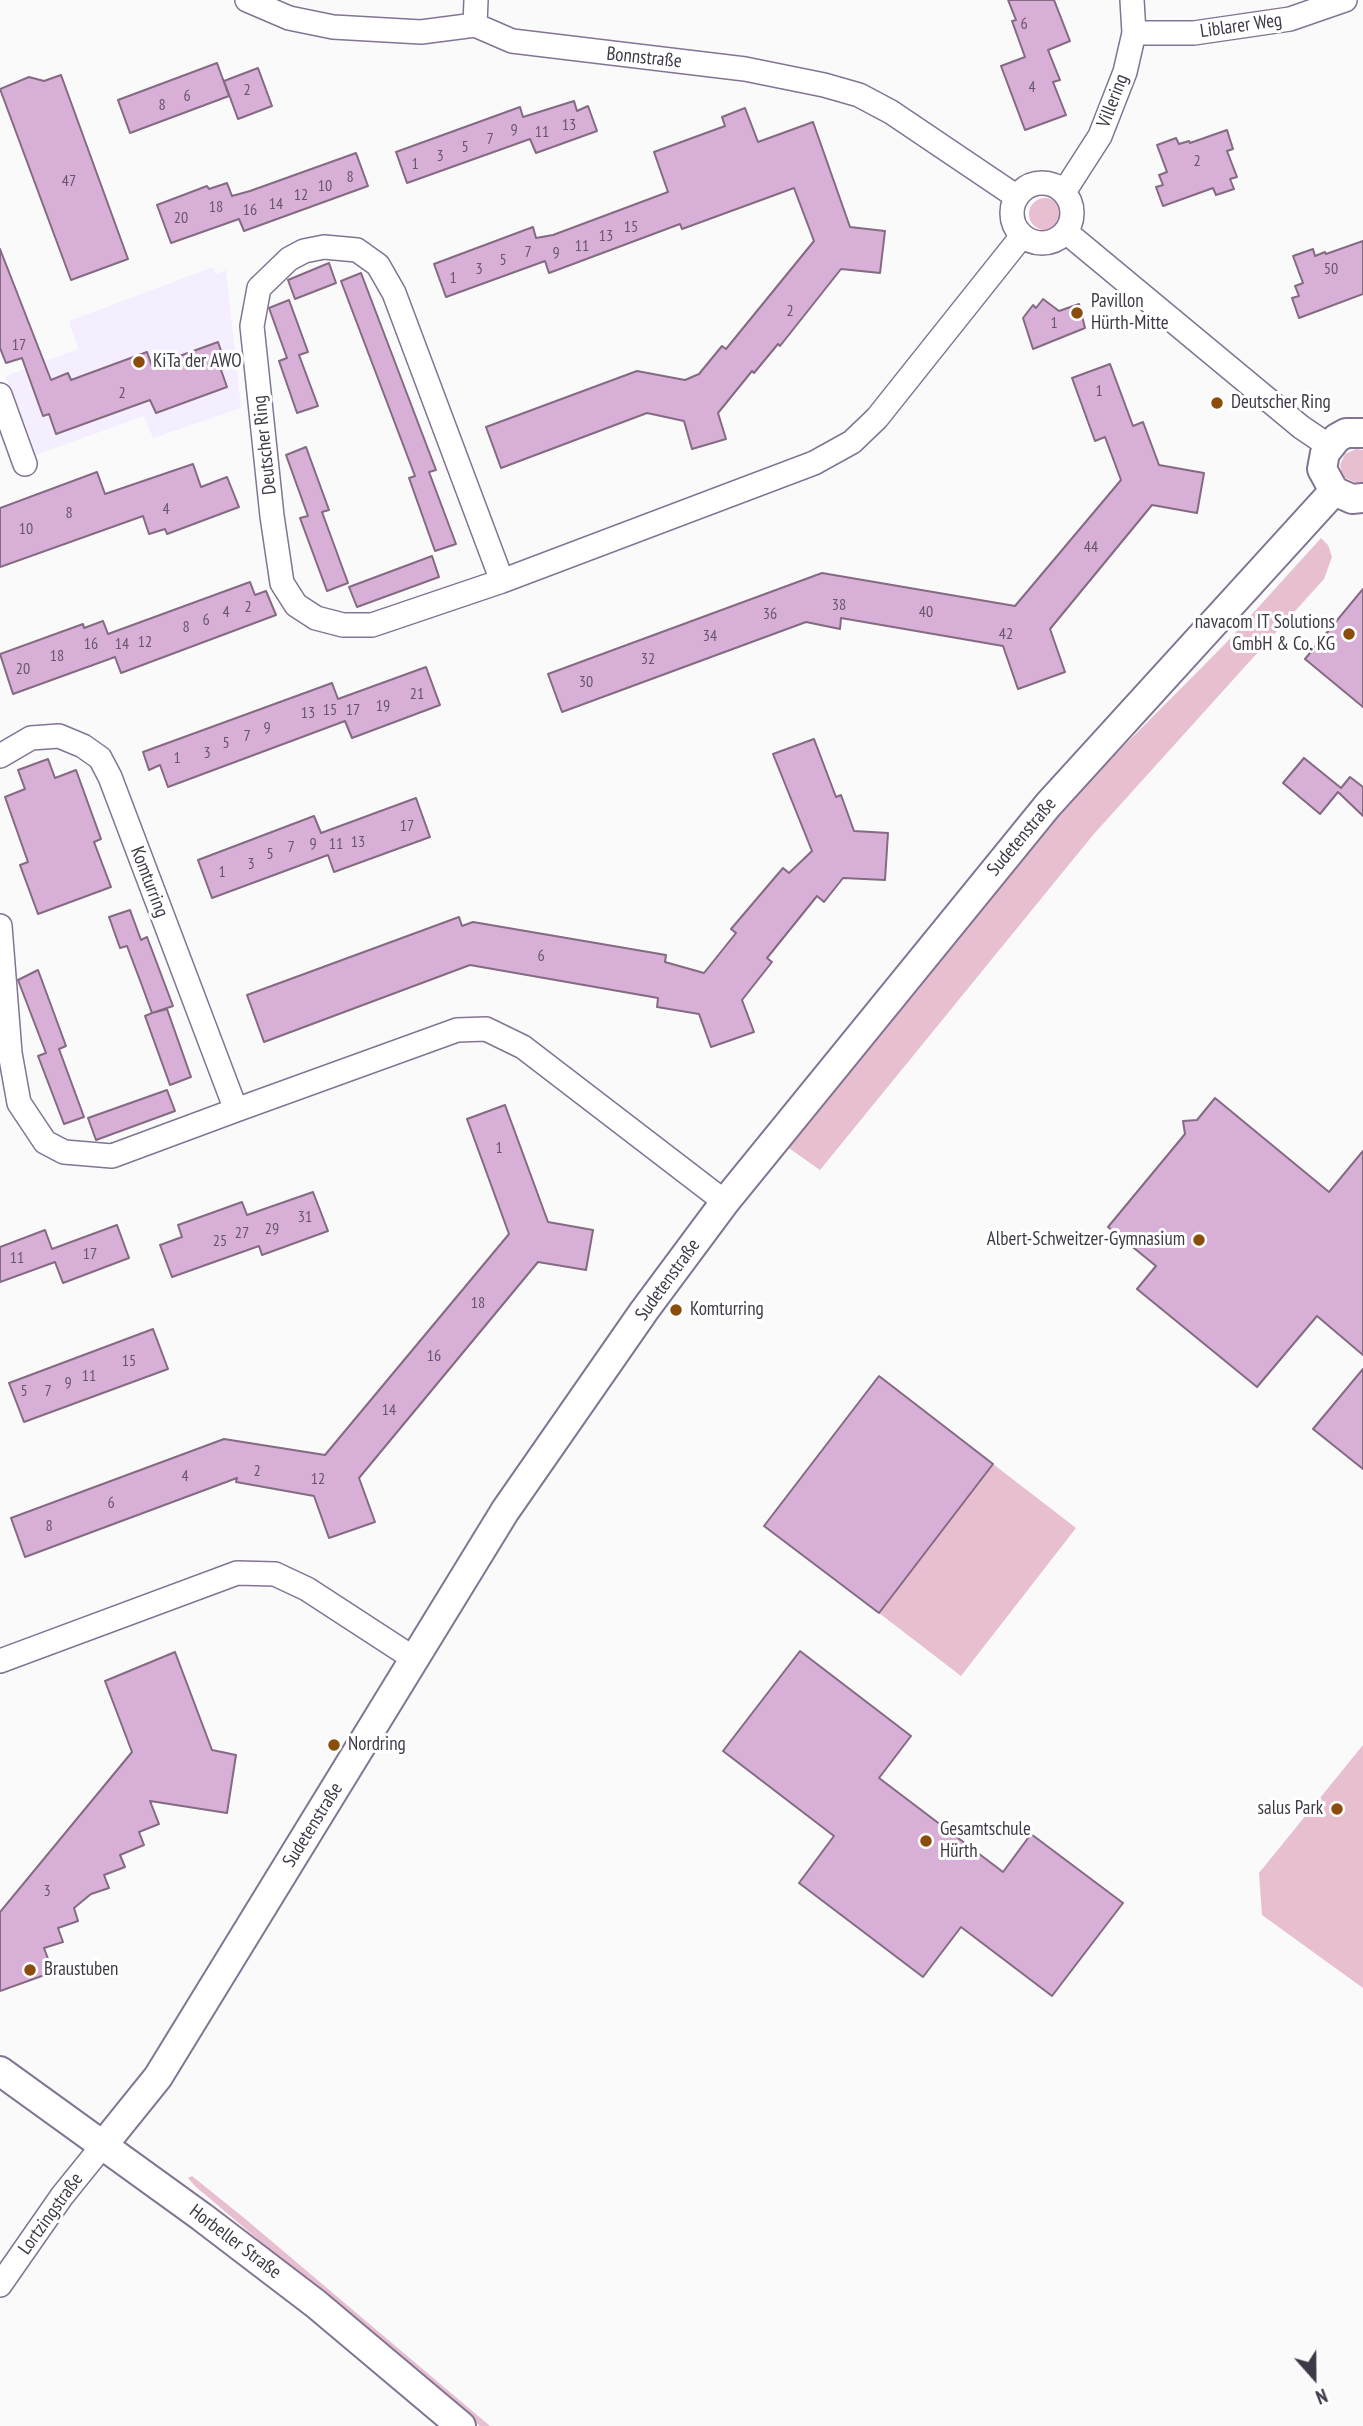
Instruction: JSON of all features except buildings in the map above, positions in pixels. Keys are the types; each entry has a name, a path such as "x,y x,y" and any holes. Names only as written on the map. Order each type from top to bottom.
{"street":[{"path":"247,0 289,18 333,27 421,32 475,25 476,0"},
{"name":"Villering","path":"1064,192 1100,136 1125,72 1134,33 1132,0"},
{"name":"Liblarer Weg","path":"1134,33 1194,33 1278,21 1345,0"},
{"name":"Bonnstraße","path":"475,25 512,41 744,69 859,95 948,148 1017,197"},
{"path":"1039,183 1052,185 1064,192 1072,212 1066,232 1047,243 1035,243 1023,236 1012,215 1017,197 1027,188 1039,183"},
{"path":"1066,232 1301,427 1329,446"},
{"name":"Deutscher Ring","path":"502,581 394,293 378,265 356,250 324,247 304,251 289,259 259,288 252,326 282,583 296,605 316,618 343,625 372,625 502,581 814,463 852,442 877,418 1023,236"},
{"path":"0,395 25,464"},
{"path":"1363,433 1346,433 1329,446 1322,469 1334,491 1352,499 1363,498"},
{"name":"Sudetenstraße","path":"104,2144 158,2077 505,1511 644,1311 725,1202 1048,805 1334,491"},
{"name":"Komturring","path":"0,756 31,738 59,736 83,746 100,758 110,777 236,1110"},
{"path":"0,926 10,1053 19,1103 45,1142 64,1152 112,1156 445,1034 486,1029 523,1047 725,1202"},
{"path":"0,1661 237,1573 275,1574 307,1589 413,1658"},
{"name":"Horbeller Straße","path":"0,2071 104,2144 316,2304 461,2426"},
{"name":"Lortzingstraße","path":"0,2285 62,2196 104,2144"}],"shaded area":[{"path":"1045,198 1057,202 1061,214 1057,226 1045,230 1033,226 1029,214 1033,202"},
{"name":"KiTa der AWO","path":"213,267 216,274 226,270 241,408 153,438 144,416 36,455 6,376 78,349 69,321"},
{"path":"1356,449 1363,450 1363,483 1359,484 1343,477 1340,465 1345,454"},
{"path":"1321,538 1328,545 1332,557 1324,579 1093,835 820,1170 786,1146 1072,798 1225,644"},
{"path":"993,1464 1076,1528 961,1676 879,1613"},
{"name":"salus Park","path":"1363,1745 1363,1988 1262,1915 1259,1873"},
{"path":"192,2176 490,2426 480,2426 422,2378 196,2187 188,2178"}],"place":[{"name":"Pavillon Hürth-Mitte","path":"1077,313"},
{"name":"KiTa der AWO","path":"139,362"},
{"name":"Deutscher Ring","path":"1217,403"},
{"name":"navacom IT Solutions GmbH & Co. KG","path":"1349,634"},
{"name":"Albert-Schweitzer-Gymnasium","path":"1199,1240"},
{"name":"Komturring","path":"676,1310"},
{"name":"Nordring","path":"334,1745"},
{"name":"salus Park","path":"1337,1809"},
{"name":"Gesamtschule Hürth","path":"926,1841"},
{"name":"Braustuben","path":"30,1970"}]}
